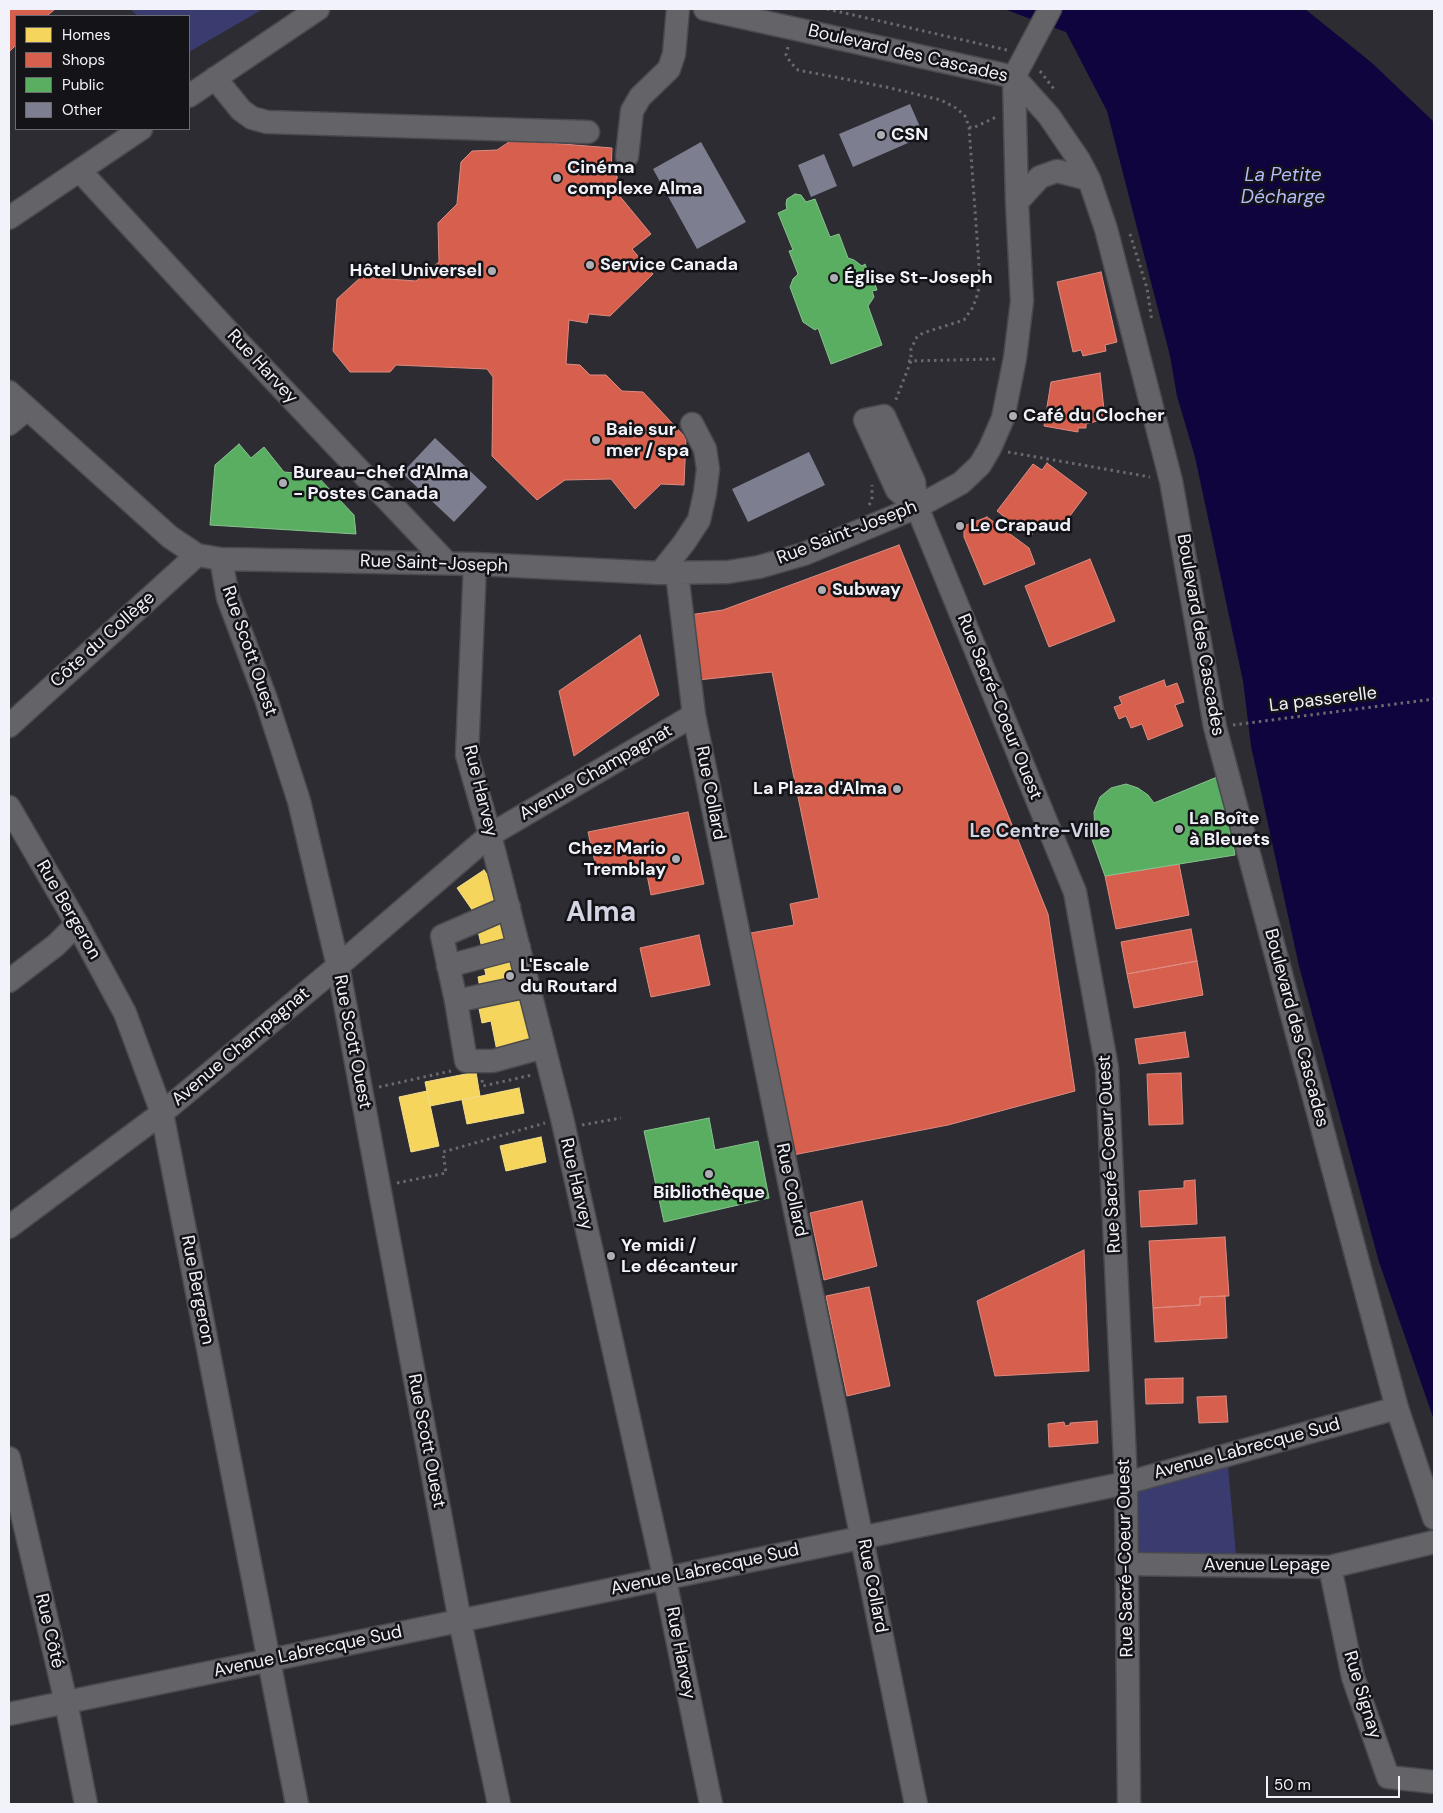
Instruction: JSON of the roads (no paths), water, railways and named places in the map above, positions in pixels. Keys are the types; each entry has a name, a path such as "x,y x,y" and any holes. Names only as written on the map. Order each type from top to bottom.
{"street":[{"path":"190,95 318,9"},
{"path":"627,156 632,111 640,97 669,69 674,54 678,9"},
{"name":"Boulevard des Cascades","path":"704,9 1014,77 1049,116 1079,160 1089,179 1106,229 1172,481 1215,727 1397,1408 1434,1518"},
{"name":"Rue Saint-Joseph","path":"221,559 447,563 668,573 728,572 759,567 795,557 917,507 961,484 980,465 990,448 1003,418 1015,358 1022,300 1014,77 1050,9"},
{"path":"215,78 241,110 252,118 267,122 588,132"},
{"path":"9,218 140,130"},
{"name":"Rue Harvey","path":"80,170 225,328 447,563"},
{"path":"1017,202 1040,177 1057,171 1089,179"},
{"path":"9,392 170,537 197,554 221,559"},
{"path":"9,424 27,409"},
{"path":"884,416 866,420 897,490 917,507"},
{"path":"668,573 699,520 705,493 708,470 705,449 692,424"},
{"name":"Rue Sacré-Coeur Ouest","path":"917,507 1075,892 1107,1068 1126,1483 1129,1804"},
{"name":"Côte du Collège","path":"9,726 197,554"},
{"name":"Rue Scott Ouest","path":"221,559 228,598 266,699 299,801 338,966 460,1621 499,1804"},
{"name":"Rue Harvey","path":"475,564 466,752 490,835 544,1047 572,1122 711,1804"},
{"name":"Rue Collard","path":"668,573 694,715 916,1804"},
{"name":"Avenue Champagnat","path":"9,1227 162,1113 338,966 490,835 694,715"},
{"name":"Rue Bergeron","path":"9,808 77,924 125,1012 162,1113 297,1804"},
{"path":"509,907 442,936 466,1060 493,1062 544,1047"},
{"path":"9,981 56,945 77,924"},
{"path":"448,966 519,947"},
{"path":"456,1001 528,986"},
{"name":"Avenue Labrecque Sud","path":"9,1714 1126,1483 1397,1408"},
{"name":"Rue Côté","path":"9,1458 66,1702 86,1804"},
{"name":"Avenue Lepage","path":"1127,1564 1330,1568 1434,1542"},
{"name":"Rue Signay","path":"1330,1568 1353,1677 1388,1777 1434,1782"}],"water":[{"name":"La Petite Décharge","path":"1004,9 1305,9 1372,63 1434,122 1434,1420 1379,1262 1299,966 1251,746 1243,681 1195,457 1177,396 1170,356 1107,111 1066,32"}],"place":[{"name":"CSN","path":"881,135"},
{"name":"Cinéma complexe Alma","path":"557,178"},
{"name":"Service Canada","path":"590,265"},
{"name":"Hôtel Universel","path":"492,271"},
{"name":"Église St-Joseph","path":"834,278"},
{"name":"Café du Clocher","path":"1013,416"},
{"name":"Baie sur mer / spa","path":"596,440"},
{"name":"Bureau-chef d'Alma - Postes Canada","path":"283,483"},
{"name":"Le Crapaud","path":"960,526"},
{"name":"Subway","path":"822,590"},
{"name":"La Plaza d'Alma","path":"897,789"},
{"name":"La Boîte à Bleuets","path":"1179,829"},
{"name":"Chez Mario Tremblay","path":"676,859"},
{"name":"L'Escale du Routard","path":"510,976"},
{"name":"Bibliothèque","path":"709,1174"},
{"name":"Ye midi / Le décanteur","path":"611,1256"}],"district":[{"name":"Le Centre-Ville","path":"1040,832"},
{"name":"Alma","path":"601,914"}]}
